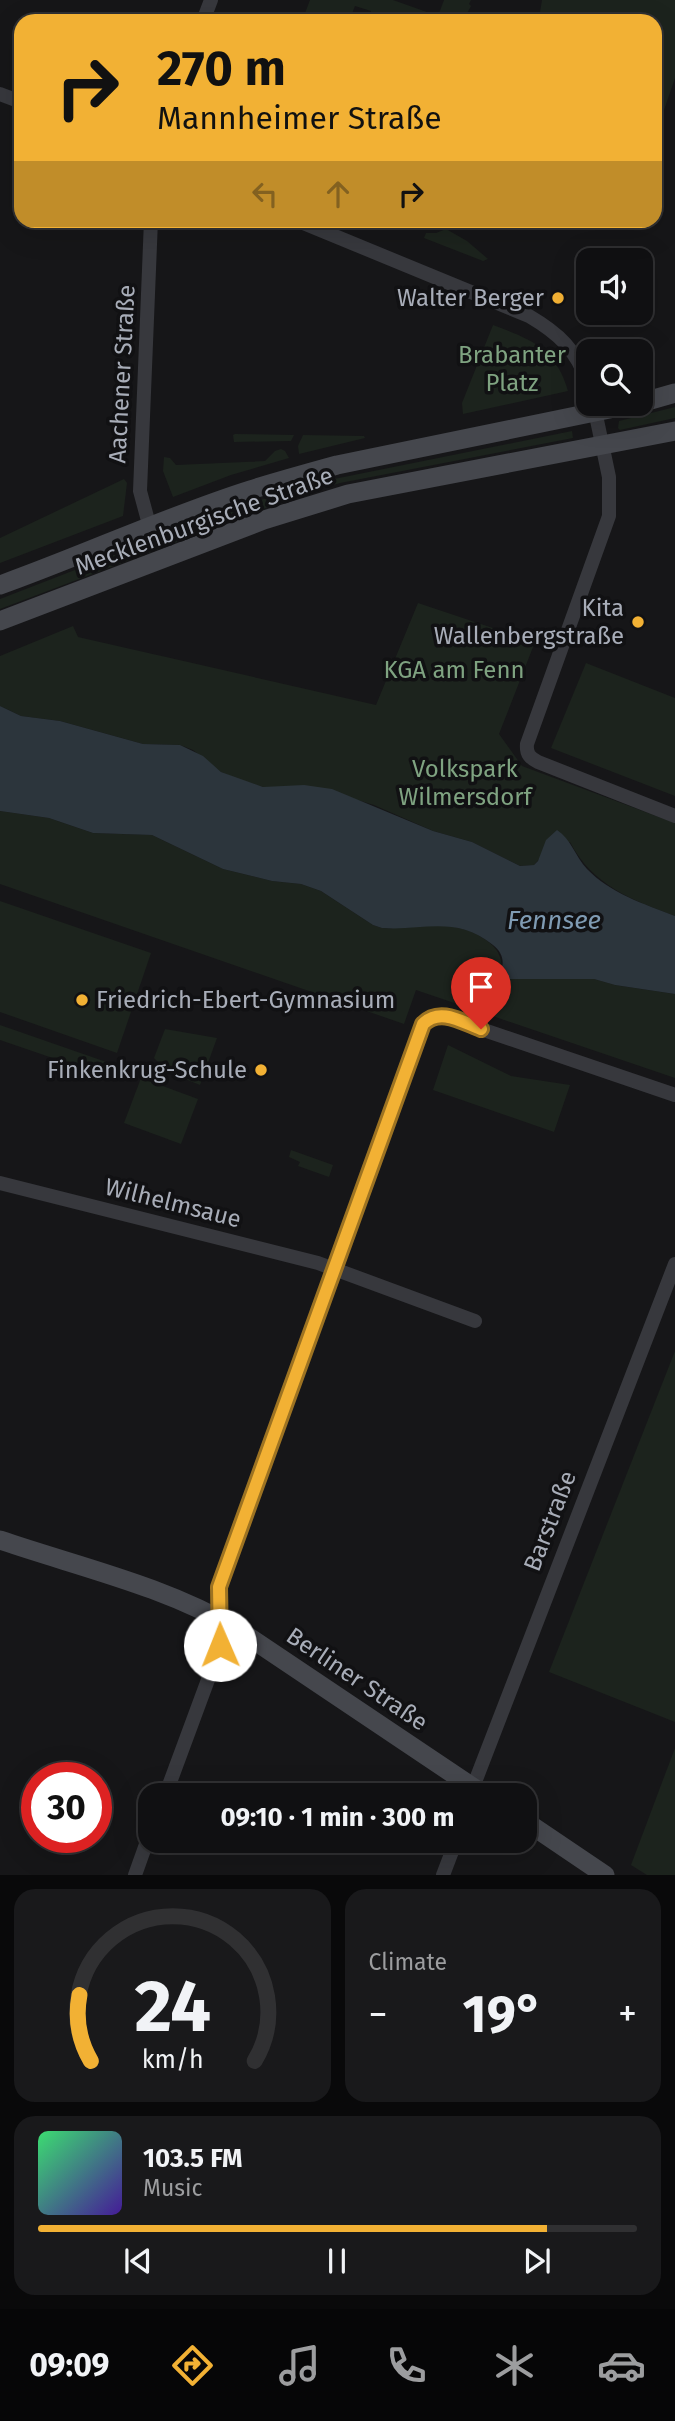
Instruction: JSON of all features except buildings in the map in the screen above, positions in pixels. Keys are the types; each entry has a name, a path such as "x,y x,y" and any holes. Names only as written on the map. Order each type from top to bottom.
{"main road":[{"path":"653,399 675,393"},
{"name":"Mecklenburgische Straße","path":"0,585 250,490 337,466 576,413"},
{"name":"Mecklenburgische Straße","path":"0,621 264,520 348,494 675,431"},
{"name":"Berliner Straße","path":"0,1540 186,1602 220,1618 463,1783"},
{"path":"537,1829 605,1875"}],"street":[{"name":"Aachener Straße","path":"150,528 140,491 151,228"},
{"path":"315,228 529,316 549,328 572,349 576,358"},
{"path":"596,416 610,496 609,516 527,744 527,751 533,760 675,816"},
{"path":"170,1783 219,1650 219,1587 423,1024 430,1017 440,1014 675,1095"},
{"name":"Wilhelmsaue","path":"0,1182 335,1269 475,1321"},
{"name":"Barstraße","path":"479,1783 675,1264"},
{"path":"135,1875 143,1853"},
{"path":"443,1875 451,1853"}],"green space":[{"path":"310,0 393,0 432,14 370,14 371,11 355,6 352,14 305,14"},
{"path":"444,0 471,0 467,14 439,14"},
{"path":"542,0 675,0 675,78 662,116 662,14 537,14 540,12"},
{"path":"446,229 467,241 488,259 483,261 424,238 426,233"},
{"name":"Brabanter Platz","path":"493,325 540,347 563,376 568,391 463,414 462,403"},
{"path":"675,407 675,418 620,430 618,428 619,421 653,416 653,412"},
{"path":"572,431 573,438 340,483 188,537 184,528 266,498 329,480"},
{"path":"235,434 294,435 291,441 234,442"},
{"path":"303,435 365,438 299,454 298,446"},
{"path":"281,449 289,458 231,475 173,497 163,471 164,457 170,458 176,465 265,461"},
{"path":"124,479 127,483 123,516 0,563 0,538"},
{"path":"173,532 177,542 0,609 0,599"},
{"name":"Volkspark Wilmersdorf","path":"418,603 535,642 499,734 522,766 675,823 675,916 629,897 602,880 579,857 570,842 542,856 534,865 520,866 472,842 433,831 374,805 289,787 263,787 237,779 221,772 193,750 180,745 143,744 60,721 21,716 0,706 0,656 73,626 78,637 376,705"},
{"name":"KGA am Fenn","path":"586,663 675,698 675,796 551,748"},
{"path":"0,811 49,818 93,833 152,835 223,869 272,881 301,884 321,891 373,925 382,928 446,926 471,932 489,942 497,951 501,960 502,979 594,979 675,994 675,1078 416,990 404,1024 0,884"},
{"path":"0,901 151,953 117,1053 0,1012"},
{"path":"0,1025 115,1065 111,1078 0,1040"},
{"path":"165,1029 217,1038 200,1085 168,1072 154,1058"},
{"path":"448,1045 511,1076 570,1085 554,1132 433,1090"},
{"path":"141,1078 198,1099 181,1144 124,1123"},
{"path":"291,1150 333,1165 329,1177 298,1166 300,1162 289,1157"},
{"path":"675,1351 675,1722 549,1672"},
{"path":"675,1748 675,1875 647,1875 631,1865"}],"water":[{"name":"Fennsee","path":"0,706 21,716 60,721 143,744 180,745 203,756 221,772 263,787 304,785 332,789 433,831 472,842 520,866 534,865 546,840 557,830 566,838 587,869 606,885 675,916 675,994 594,979 502,979 500,974 503,962 499,951 466,930 439,926 382,928 373,925 321,891 301,884 272,881 223,869 152,835 93,833 49,818 0,811"}],"place":[{"name":"Walter Berger","path":"558,298"},
{"name":"Kita Wallenbergstraße","path":"638,622"},
{"name":"Friedrich-Ebert-Gymnasium","path":"82,1000"},
{"name":"Finkenkrug-Schule","path":"261,1070"}],"route":[{"path":"220,1645 219,1587 423,1024 430,1017 440,1014 481,1029"}]}
